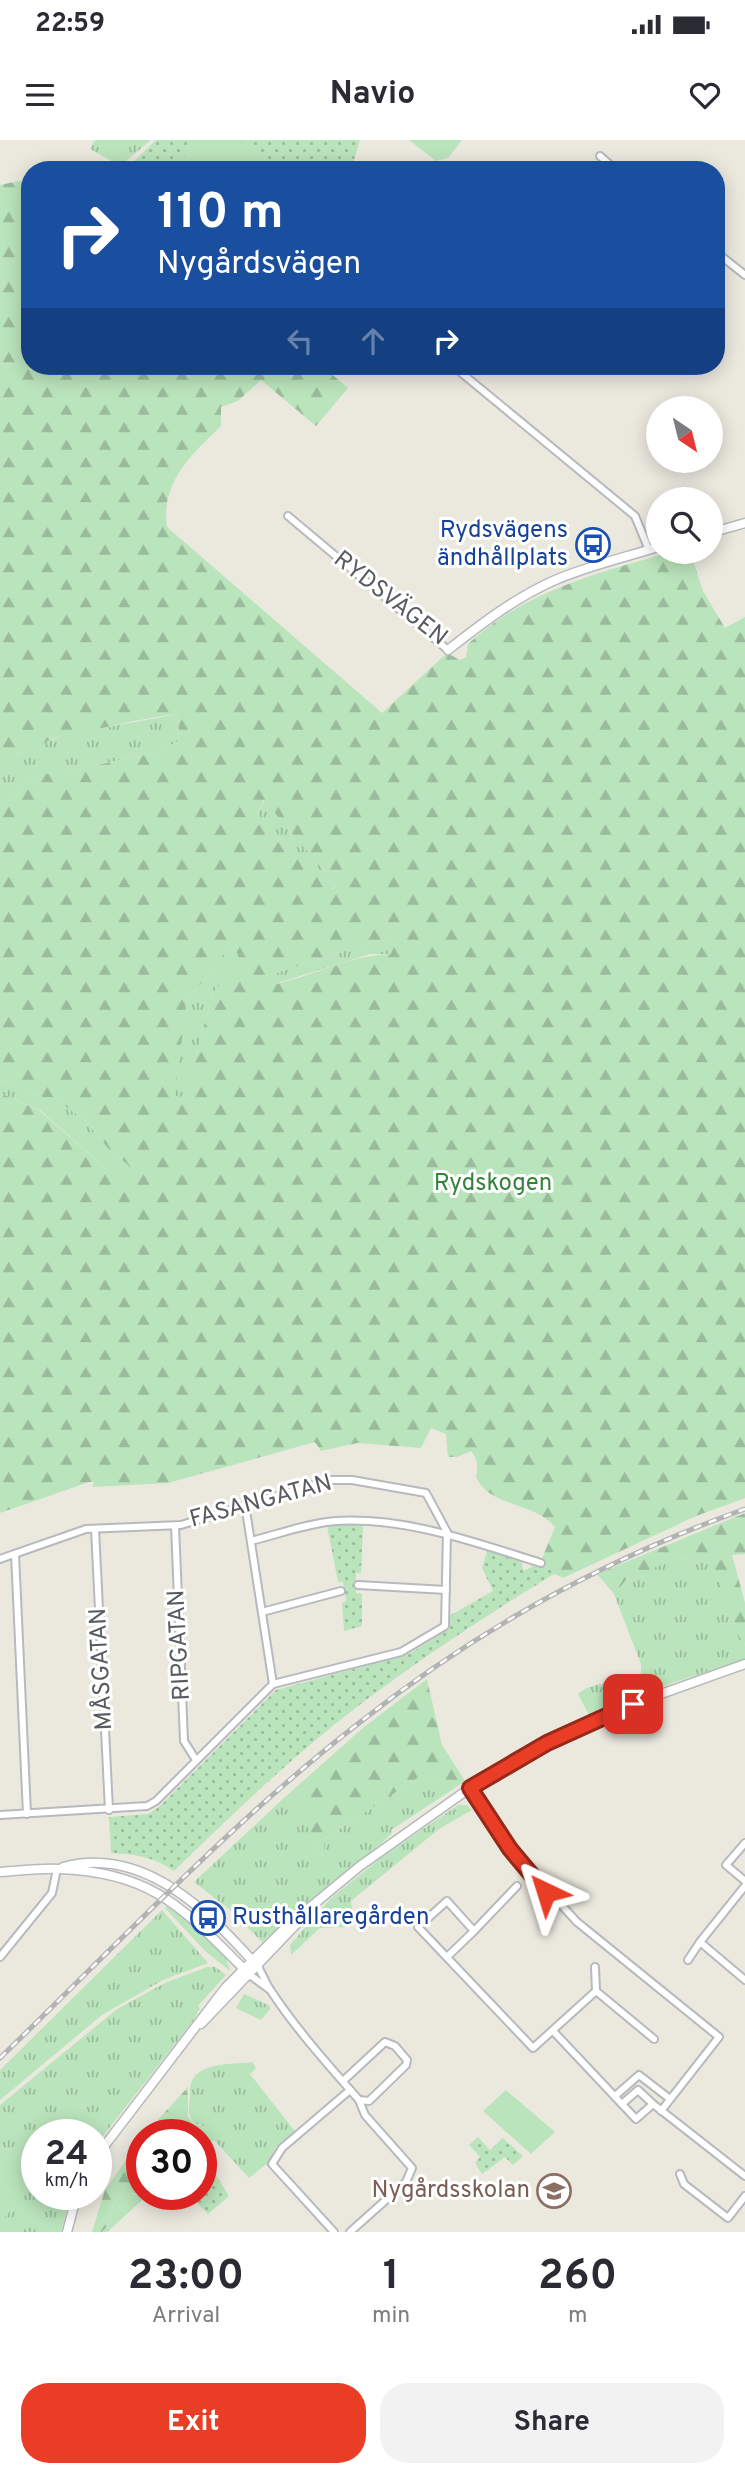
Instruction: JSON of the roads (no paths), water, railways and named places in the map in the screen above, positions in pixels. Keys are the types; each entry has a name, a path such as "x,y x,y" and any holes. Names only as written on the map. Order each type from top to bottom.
{"street":[{"path":"600,156 606,161"},
{"path":"725,259 745,275"},
{"name":"RYDSVÄGEN","path":"464,375 635,516 646,535"},
{"name":"RYDSVÄGEN","path":"288,516 448,650 493,615 535,590 573,573 646,551"},
{"path":"723,529 745,523"},
{"name":"FASANGATAN","path":"0,1559 96,1529 175,1526 322,1481 352,1480 426,1493 447,1532"},
{"path":"245,1504 274,1684"},
{"path":"251,1541 327,1522 359,1522 447,1532 541,1563"},
{"name":"RIPGATAN","path":"175,1526 184,1741 196,1760"},
{"name":"MÅSGATAN","path":"96,1529 109,1810"},
{"path":"0,1815 109,1810 152,1804 274,1684 401,1652 419,1643 445,1626 447,1532"},
{"path":"15,1554 27,1814"},
{"path":"359,1585 446,1590"},
{"path":"262,1612 341,1591"},
{"path":"112,2136 193,2031 247,1972 309,1909 370,1859 470,1788 526,1755 592,1722 675,1687 745,1664"},
{"path":"470,1788 510,1849 576,1922 719,2037 661,2111"},
{"path":"688,1959 745,1883 726,1865 745,1843"},
{"path":"0,1872 77,1864 109,1864 157,1878 185,1896 255,1964 269,1989 359,2100 365,2115 412,2168 406,2182 350,2232"},
{"path":"0,1957 52,1894 57,1868"},
{"path":"57,1868 104,1873 150,1888 179,1907 247,1972 269,1989"},
{"path":"447,1957 517,1886"},
{"path":"474,1931 446,1901 418,1927 533,2048 596,1991"},
{"path":"700,1942 745,1980"},
{"path":"595,1967 596,1991 654,2039"},
{"path":"553,2031 636,2119 653,2104"},
{"path":"342,2081 385,2042 394,2046 407,2060 406,2065 369,2101 359,2100"},
{"path":"615,2096 639,2075 670,2099"},
{"path":"334,2232 272,2164 276,2153 350,2090"},
{"path":"622,2104 638,2090 745,2177"},
{"path":"680,2174 684,2184 728,2218 745,2196"},
{"path":"67,2232 73,2210"}],"railway":[{"path":"0,2058 220,1843 311,1761 403,1689 495,1628 592,1574 745,1509"}],"place":[{"name":"Rydsvägens ändhållplats","path":"593,545"},
{"name":"Rusthållaregården","path":"208,1918"},
{"name":"Nygårdsskolan","path":"554,2191"}],"park label":[{"name":"Rydskogen","path":"493,1184"}]}
